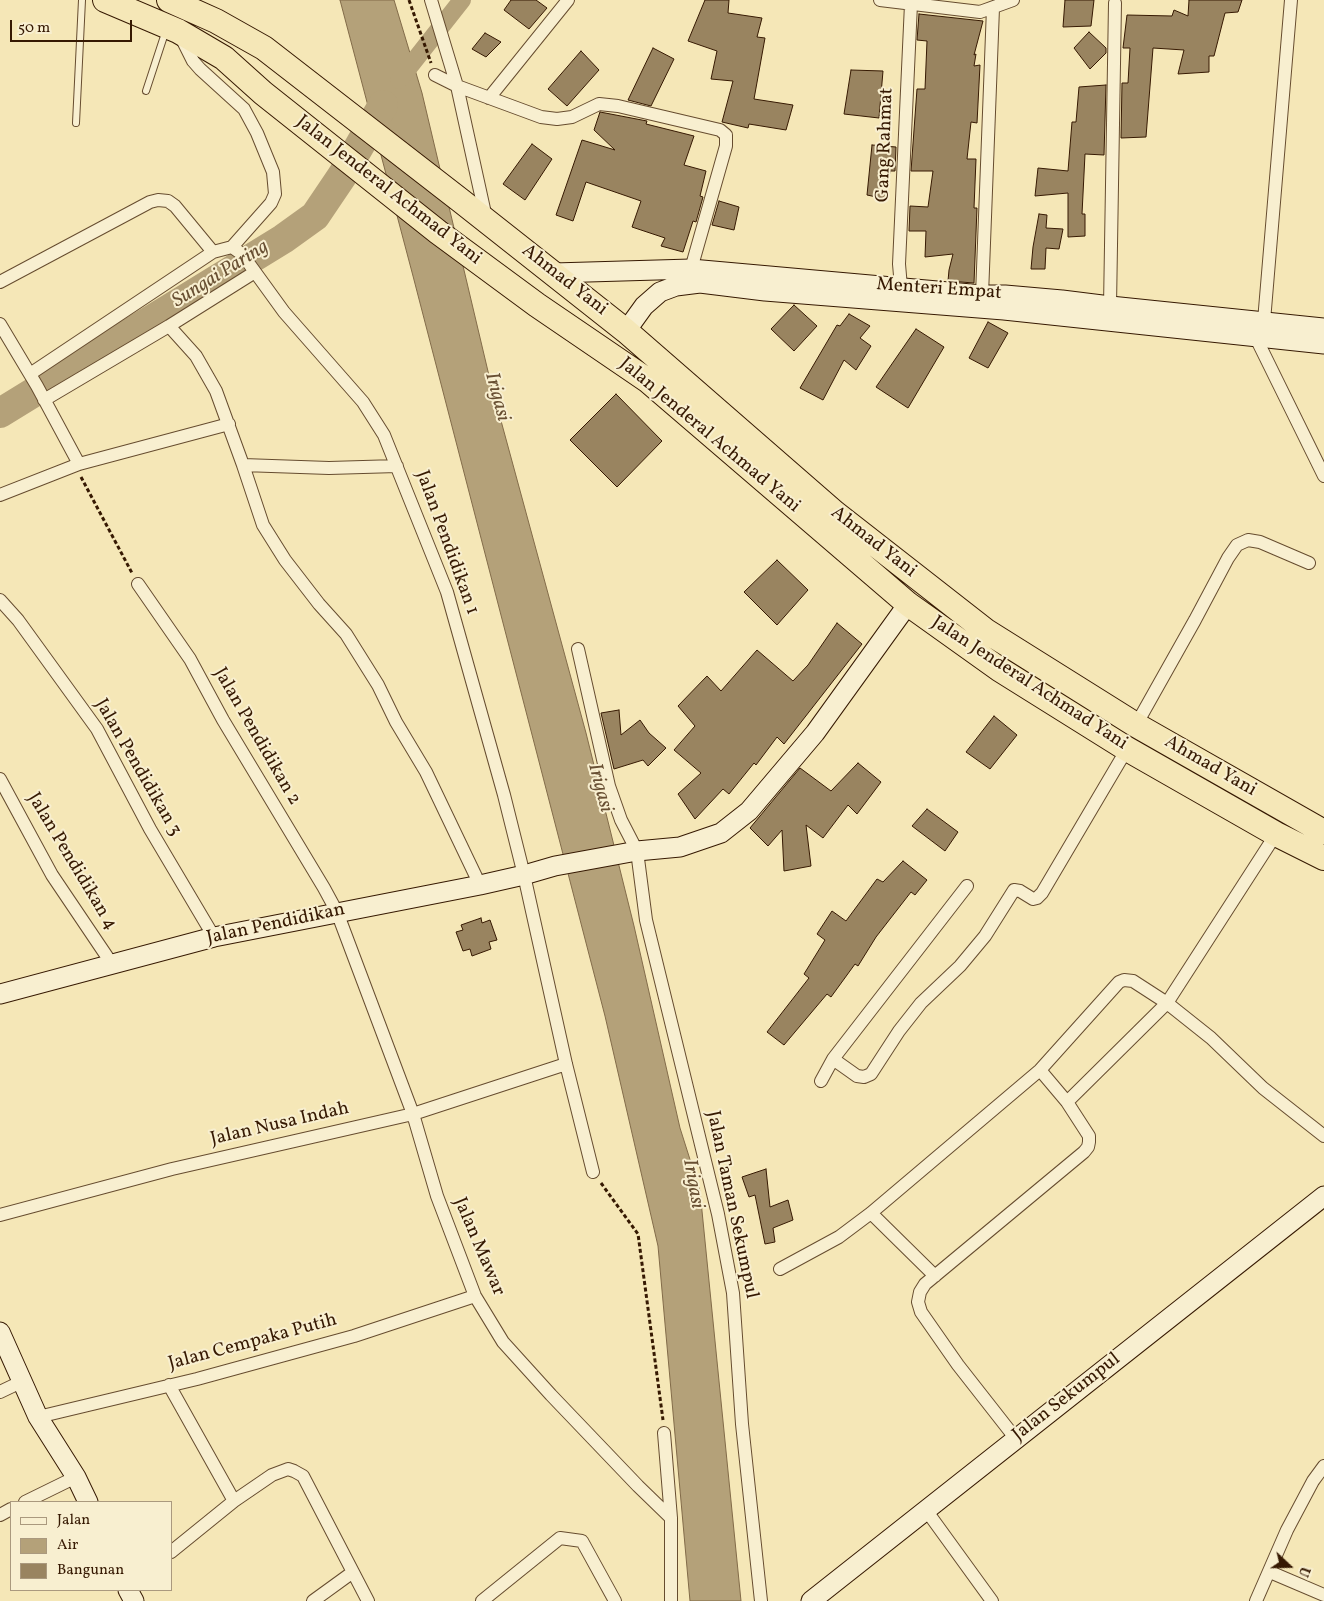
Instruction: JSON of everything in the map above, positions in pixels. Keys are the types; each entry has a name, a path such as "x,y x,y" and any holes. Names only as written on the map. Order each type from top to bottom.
{"highway":[{"name":"Jalan Jenderal Achmad Yani","path":"105,0 173,28 224,58 263,93 438,232 537,305 749,452"},
{"name":"Jalan Jenderal Achmad Yani","path":"169,0 216,21 264,48 460,200"},
{"name":"Ahmad Yani","path":"460,200 626,331 749,452 783,482 835,513 986,631 1136,725 1324,832"},
{"name":"Jalan Jenderal Achmad Yani","path":"783,482 908,604 999,669 1127,749 1276,834 1324,858"}],"street":[{"path":"431,0 457,86 486,220"},
{"path":"489,98 568,0"},
{"path":"880,0 911,4 942,4 980,12 1013,0"},
{"path":"1292,0 1260,329 1324,476"},
{"path":"1109,314 1115,3"},
{"name":"Gang Rahmat","path":"900,295 899,264 911,4"},
{"path":"981,302 993,8"},
{"path":"30,374 213,252 237,250 271,203 275,194 272,172 244,109 193,61 173,28"},
{"path":"435,75 457,86 541,117 557,119 572,117 600,104 618,106 720,130 726,135 726,146 691,269"},
{"path":"0,282 150,202 158,200 168,201 175,206 213,252"},
{"name":"Jalan Pendidikan 1","path":"237,250 284,312 363,402 384,435 447,592 504,795 593,1172"},
{"path":"41,394 169,326 252,268"},
{"name":"Menteri Empat","path":"554,273 691,269 764,283"},
{"name":"Menteri Empat","path":"626,331 650,301 660,292 676,286 700,283 764,283 981,302 1062,300 1109,314 1260,329 1324,328"},
{"path":"0,324 41,394 77,465"},
{"path":"169,326 196,356 216,391 263,525 285,560 346,634 378,685 396,722 426,772 480,885"},
{"name":"Menteri Empat","path":"1260,329 1324,344"},
{"path":"0,495 77,465 229,424"},
{"path":"243,465 329,468 398,466"},
{"path":"1136,725 1237,545 1248,540 1260,542 1309,562"},
{"name":"Jalan Pendidikan 2","path":"138,584 190,659 223,720 324,888 336,912"},
{"name":"Jalan Pendidikan 3","path":"0,600 18,620 97,729 150,829 214,937"},
{"name":"Jalan Pendidikan","path":"1,991 214,937 524,876 555,866 629,852 680,847 721,832 749,811 815,732 908,604"},
{"path":"578,649 609,786 629,852"},
{"path":"833,1059 857,1076 864,1077 871,1074 899,1031 921,1003 960,966 985,936 1014,890 1020,890 1033,899 1038,898 1127,749"},
{"name":"Jalan Pendidikan 4","path":"0,779 52,875 112,964"},
{"path":"1066,1102 1167,1003 1276,834"},
{"name":"Jalan Taman Sekumpul","path":"629,852 718,1214 733,1293 742,1424 760,1601"},
{"path":"821,1081 833,1059 967,886"},
{"name":"Jalan Mawar","path":"336,912 412,1114 437,1196 475,1296 503,1342 638,1486 672,1518"},
{"path":"780,1269 839,1237 871,1212 1040,1070 1119,982 1124,980 1133,981 1167,1003 1211,1038 1264,1088 1324,1136"},
{"name":"Jalan Nusa Indah","path":"0,1215 172,1169 412,1114 566,1064"},
{"path":"1016,1439 958,1365 921,1312 918,1302 920,1292 925,1284 1084,1152 1089,1142 1089,1136 1066,1102 1040,1070"},
{"name":"Jalan Sekumpul","path":"811,1601 1324,1196"},
{"path":"871,1212 935,1276"},
{"name":"Jalan Cempaka Putih","path":"38,1417 197,1379 354,1336 475,1296"},
{"path":"0,1332 38,1417 76,1477 88,1501"},
{"path":"0,1392 23,1381"},
{"path":"169,1385 234,1501"},
{"path":"664,1433 672,1518 671,1601"},
{"path":"1256,1601 1287,1530 1313,1480 1324,1466"},
{"path":"172,1551 234,1501 272,1475 288,1469 303,1476 368,1601"},
{"path":"27,1501 76,1477"},
{"path":"926,1510 992,1601"},
{"path":"482,1601 560,1538 582,1541 615,1601"},
{"path":"313,1601 353,1572"},
{"path":"1270,1572 1324,1595"}],"lane":[{"path":"76,123 82,0"},
{"path":"146,91 173,28"}],"path":[{"path":"409,0 435,75"},
{"path":"77,465 138,584"},
{"path":"593,1172 638,1234 664,1433"}],"water":[{"name":"Irigasi","path":"340,0 394,0 422,93 491,384 586,733 634,926 680,1128 700,1191 741,1601 690,1601 658,1246 605,1016"}],"building":[{"path":"511,0 536,0 547,8 529,29 504,10"},
{"path":"705,0 729,0 728,13 762,18 757,37 765,38 754,99 793,105 786,130 749,124 748,128 722,122 733,81 711,79 717,51 688,41"},
{"path":"1065,0 1094,0 1091,26 1063,27"},
{"path":"1189,0 1242,0 1238,12 1225,13 1214,56 1209,56 1209,72 1178,74 1184,50 1153,48 1146,137 1121,138 1122,83 1128,83 1130,48 1123,48 1127,15 1172,16 1174,10 1188,16"},
{"path":"919,14 983,21 974,55 976,54 974,66 980,65 977,123 971,122 967,159 976,159 974,208 977,208 974,283 948,281 953,254 925,257 926,231 909,231 910,206 928,207 933,171 911,171 917,89 925,89 927,41 917,40"},
{"path":"1089,32 1106,48 1106,53 1090,69 1074,48"},
{"path":"485,33 501,42 486,57 472,49"},
{"path":"653,48 674,59 651,106 628,100"},
{"path":"581,51 599,70 567,106 548,89"},
{"path":"851,70 883,71 879,118 844,114"},
{"path":"1106,85 1104,155 1085,154 1082,214 1085,214 1085,236 1068,237 1068,193 1035,196 1038,168 1068,171 1072,122 1076,122 1079,87"},
{"path":"600,112 647,121 646,124 694,136 684,165 706,171 700,196 703,197 696,222 693,221 683,252 661,246 665,238 632,227 641,201 586,182 573,221 556,215 582,140 615,150 594,130"},
{"path":"532,144 552,159 525,200 503,184"},
{"path":"872,145 896,147 895,171 890,171 886,199 867,195"},
{"path":"719,201 739,207 734,230 712,225"},
{"path":"1039,214 1047,215 1046,228 1063,229 1059,249 1046,248 1045,269 1031,269 1033,247"},
{"path":"794,305 817,326 794,351 771,329"},
{"path":"849,314 870,326 860,338 871,346 856,370 844,360 823,400 800,388 837,325 840,326"},
{"path":"988,322 1008,333 988,368 969,358"},
{"path":"916,329 944,347 908,408 876,387"},
{"path":"616,394 662,441 617,487 570,440"},
{"path":"777,560 808,590 777,625 744,592"},
{"path":"837,623 862,644 784,744 777,737 756,765 754,763 729,794 723,789 695,819 678,794 701,773 674,750 695,726 678,706 707,676 721,691 757,650 793,681 808,665"},
{"path":"619,710 621,735 640,720 649,733 666,748 648,766 643,760 614,769 601,713"},
{"path":"994,716 1017,735 990,769 966,752"},
{"path":"858,763 881,782 857,814 848,805 823,838 806,825 811,866 784,871 782,830 768,846 750,828 800,768 831,791"},
{"path":"927,809 958,832 945,851 912,826"},
{"path":"903,861 927,880 915,895 911,892 876,937 858,966 855,964 831,997 827,994 784,1045 767,1032 809,978 804,974 825,940 817,934 832,911 846,921 877,879 883,882"},
{"path":"481,918 482,923 490,920 497,940 489,942 491,949 472,956 470,949 463,951 456,932 463,930 461,925"},
{"path":"766,1169 770,1207 788,1200 793,1220 773,1228 775,1242 765,1244 755,1195 749,1197 742,1177"}],"waterway":[{"path":"399,80 462,0"},
{"name":"Sungai Paring","path":"0,413 283,239 315,216 342,176 383,105"}]}
